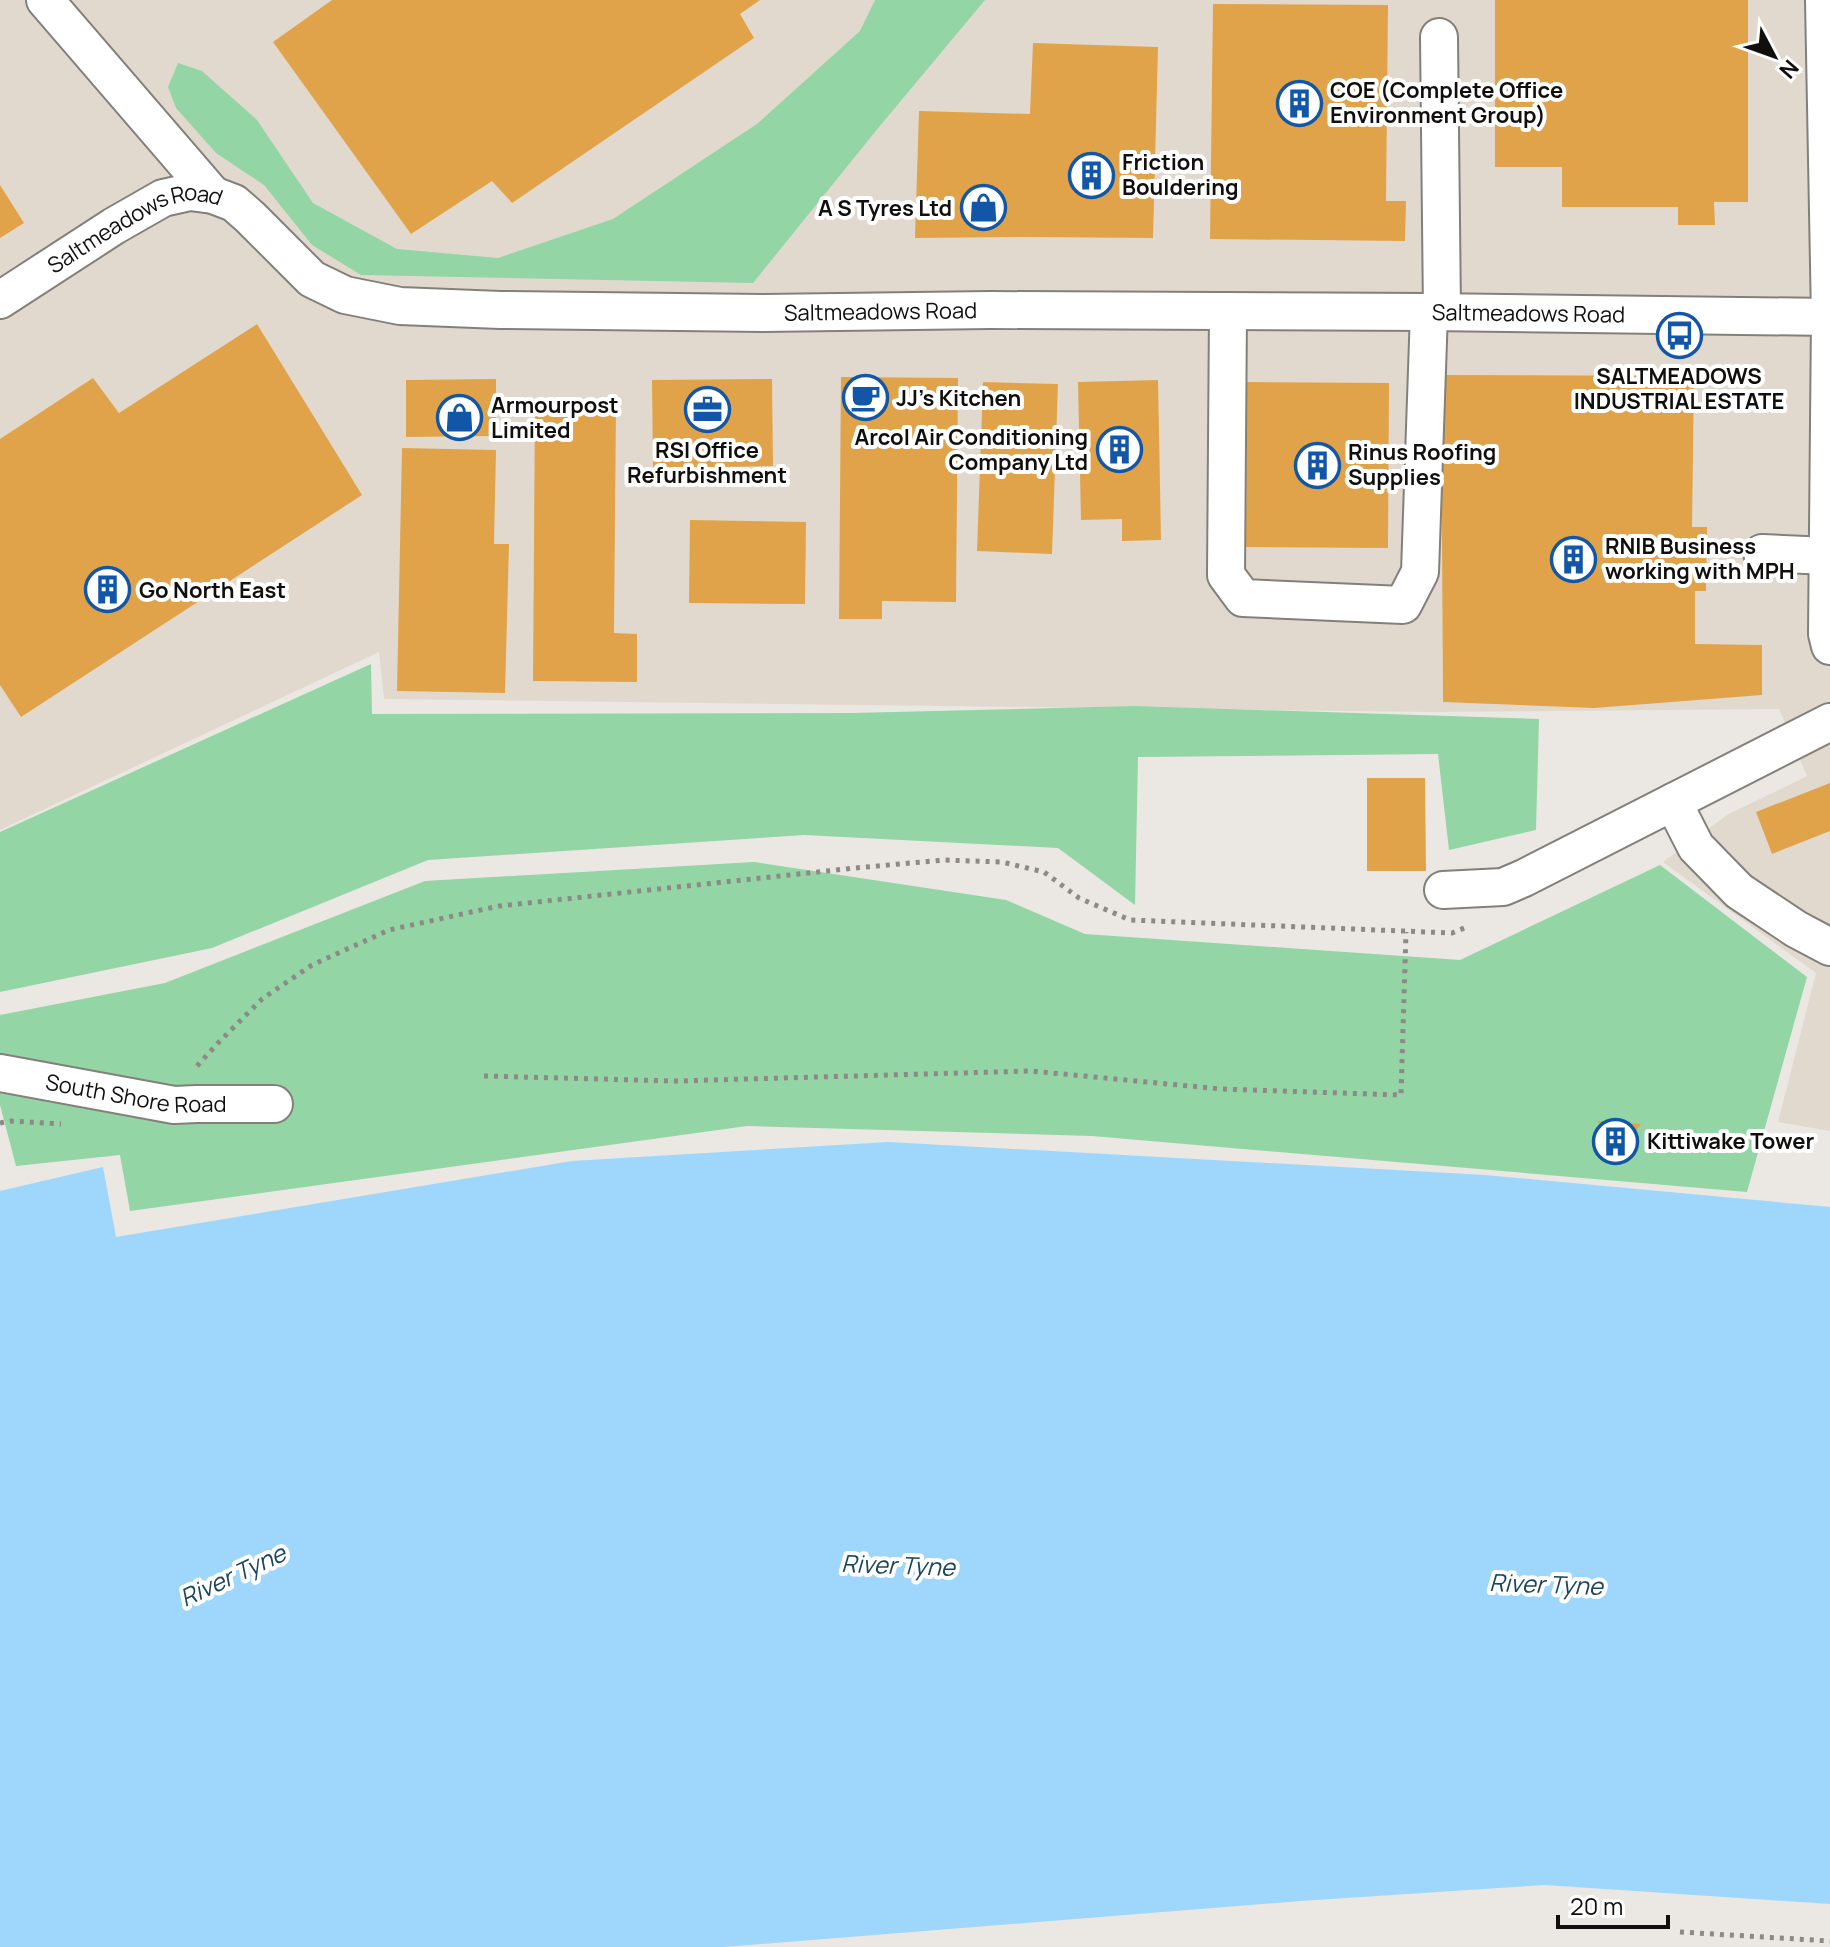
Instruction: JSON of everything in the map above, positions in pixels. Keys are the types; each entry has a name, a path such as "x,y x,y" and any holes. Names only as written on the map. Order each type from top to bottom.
{"street":[{"path":"45,0 213,195"},
{"path":"1824,0 1830,317 1827,634 1830,646"},
{"path":"1228,311 1226,575 1243,598 1403,605 1420,572 1436,312 1439,37"},
{"name":"Saltmeadows Road","path":"0,300 163,198 190,192 213,195 234,203 312,279 345,295 400,306 763,313 990,310 1830,317"},
{"path":"1762,553 1828,556"},
{"path":"1443,890 1503,887 1524,878 1830,722"},
{"path":"1673,802 1696,847 1739,891 1796,929 1830,947"},
{"name":"South Shore Road","path":"0,1073 174,1105 274,1104"}],"path":[{"path":"174,1105 187,1078 219,1042 262,999 312,965 389,930 499,906 944,860 1002,862 1044,872 1079,898 1130,920 1452,933 1480,922"},
{"path":"484,1076 676,1081 1031,1071 1221,1089 1401,1095 1406,932"},
{"path":"0,1123 71,1125"},
{"path":"1680,1932 1830,1941"}],"shaded area":[{"path":"0,0 1830,0 1830,1131 1778,1122 1816,973 1663,862 1727,815 1807,776 1779,709 1430,712 384,699 379,652 0,830"}],"green space":[{"path":"875,0 985,0 753,283 361,275 312,245 264,185 216,153 176,108 168,87 178,63 202,71 257,120 313,203 397,249 498,258 613,219 757,124 860,31"},
{"path":"371,664 372,714 852,713 1134,706 1539,719 1536,830 1449,850 1438,754 1138,757 1135,905 1058,848 804,835 428,860 212,948 0,992 0,832"},
{"path":"754,862 1006,900 1085,934 1460,960 1660,865 1807,977 1747,1192 1092,1136 747,1126 130,1211 120,1155 16,1166 0,1105 0,1015 165,983 425,881"}],"water":[{"name":"River Tyne","path":"889,1142 1485,1175 1830,1207 1830,1904 1545,1885 1300,1901 723,1947 0,1947 0,1191 103,1167 116,1237 572,1161"}],"building":[{"path":"332,0 760,0 740,14 754,38 512,203 492,181 411,234 273,42"},
{"path":"1495,0 1748,0 1748,202 1714,202 1715,225 1678,225 1678,207 1562,207 1562,167 1495,167"},
{"name":"COE (Complete Office Environment Group)","path":"1213,4 1388,5 1386,201 1406,201 1405,241 1210,239"},
{"name":"Friction Bouldering","path":"1033,43 1158,47 1153,238 915,238 919,111 1030,114"},
{"path":"0,185 24,223 0,238"},
{"name":"Go North East","path":"257,324 362,495 21,717 0,685 0,439 93,378 119,413"},
{"name":"RNIB Business working with MPH","path":"1441,375 1694,376 1692,527 1707,527 1706,591 1695,591 1695,644 1762,645 1762,695 1594,708 1443,702"},
{"path":"841,377 958,378 956,602 882,601 882,619 839,619"},
{"path":"496,379 496,436 406,437 406,380"},
{"path":"772,379 773,466 653,468 652,380"},
{"name":"Arcol Air Conditioning Company Ltd","path":"1158,380 1161,540 1122,541 1122,519 1081,520 1078,382"},
{"path":"983,382 1058,384 1052,554 977,551"},
{"name":"Rinus Roofing Supplies","path":"1247,382 1389,383 1388,548 1246,547"},
{"path":"535,403 616,403 614,633 637,634 637,682 533,681"},
{"path":"402,448 496,450 494,544 509,544 505,693 397,691"},
{"path":"690,520 806,522 805,604 689,603"},
{"path":"1367,778 1425,778 1426,871 1367,871"},
{"path":"1830,783 1830,831 1772,854 1756,812"},
{"name":"Kittiwake Tower","path":"1598,1121 1641,1124 1613,1159"}],"place":[{"name":"COE (Complete Office Environment Group)","path":"1299,103"},
{"name":"Friction Bouldering","path":"1091,175"},
{"name":"A S Tyres Ltd","path":"983,208"},
{"name":"SALTMEADOWS INDUSTRIAL ESTATE","path":"1679,335"},
{"name":"JJ's Kitchen","path":"865,398"},
{"name":"RSI Office Refurbishment","path":"707,409"},
{"name":"Armourpost Limited","path":"460,418"},
{"name":"Arcol Air Conditioning Company Ltd","path":"1119,450"},
{"name":"Rinus Roofing Supplies","path":"1317,465"},
{"name":"RNIB Business working with MPH","path":"1574,559"},
{"name":"Go North East","path":"108,590"},
{"name":"Kittiwake Tower","path":"1616,1141"}]}
